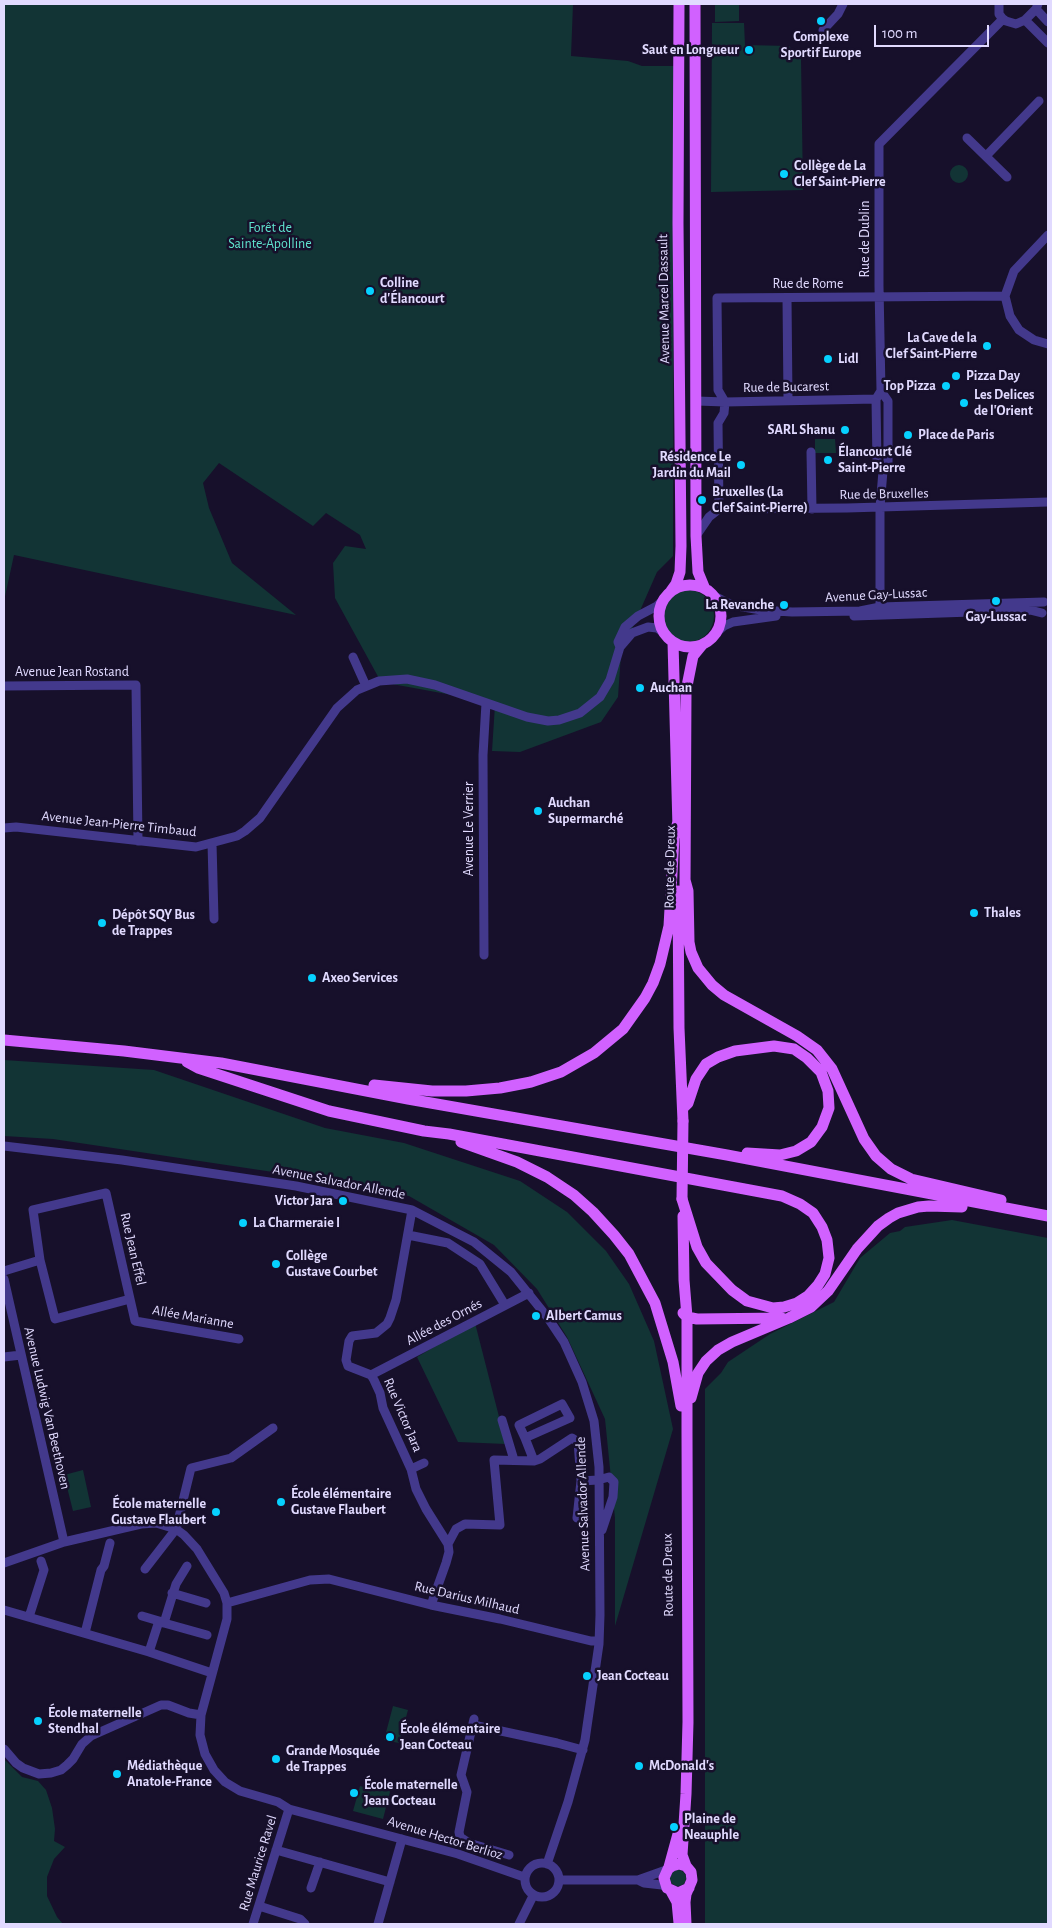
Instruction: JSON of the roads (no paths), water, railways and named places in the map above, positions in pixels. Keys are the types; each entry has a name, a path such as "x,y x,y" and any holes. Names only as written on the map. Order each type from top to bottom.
{"main road":[{"name":"Avenue Marcel Dassault","path":"668,595 676,584 680,572 681,546 678,223 679,4"},
{"path":"695,4 696,536 698,572 718,604 720,615 719,626 714,635 702,644 687,647 673,642 663,632 659,614 668,595 679,587 688,585 697,586 709,592"},
{"name":"Route de Dreux","path":"673,642 678,821 679,1028 682,1094 682,1199 688,1432 688,1722 682,1855 686,1866"},
{"name":"Route de Dreux","path":"682,1094 685,1029 686,691 693,656 702,644"},
{"path":"341,1085 351,1081 383,1087 432,1091 500,1088 531,1082 561,1072 594,1053 623,1029 645,998 660,964 669,926 674,838 678,821"},
{"path":"685,880 688,891 688,942 698,968 712,985 724,995 797,1036 817,1050 832,1069 864,1139 881,1161 891,1169 911,1179 1048,1211"},
{"path":"4,1040 115,1050 221,1063 408,1099 727,1155 1048,1216"},
{"path":"682,1115 696,1079 706,1064 735,1051 774,1046 794,1049 807,1058 821,1072 828,1090 829,1108 822,1127 811,1142 796,1151 780,1155 734,1151 727,1155"},
{"path":"180,1059 198,1068 329,1111 424,1131 449,1134 782,1196 800,1204 813,1214 822,1227 827,1240 829,1258 825,1274 808,1296 796,1303 773,1308 747,1301 732,1290 706,1263 696,1247 682,1199"},
{"path":"424,1131 517,1162 547,1177 574,1195 593,1212 629,1254 655,1302 671,1354 681,1406"},
{"path":"688,1432 694,1387 698,1374 706,1361 718,1350 732,1342 810,1308 822,1299 857,1249 878,1226 898,1212 929,1206 1015,1211"},
{"name":"Route de Dreux","path":"668,1869 677,1838 684,1785 680,1305 684,1280"},
{"path":"680,1305 686,1317 697,1319 789,1318"},
{"path":"679,1924 677,1902 664,1881 668,1869 679,1864 686,1866 692,1876 685,1902 686,1924"},
{"path":"669,1889 682,1892 689,1888"}],"street":[{"path":"823,30 838,14 843,4"},
{"path":"999,4 999,14 1003,19 1016,24 1025,20 1036,6 1048,22"},
{"name":"Rue de Dublin","path":"880,607 880,507 882,471 888,464 888,401 878,395 879,144 1003,19"},
{"path":"1025,20 1048,44"},
{"path":"986,156 1039,101"},
{"path":"968,138 1007,177"},
{"path":"1048,235 1014,271 1004,296 1010,316 1019,330 1034,340 1048,344"},
{"name":"Rue de Rome","path":"725,402 718,390 717,298 1004,296"},
{"path":"787,298 788,400"},
{"name":"Rue de Bucarest","path":"697,401 788,400 878,395"},
{"path":"696,536 709,518 720,509 718,422 724,413 725,402"},
{"path":"811,452 812,509"},
{"name":"Rue de Bruxelles","path":"720,509 812,509 1048,502"},
{"name":"Avenue Gay-Lussac","path":"709,592 730,604 774,612 860,611 880,607 1046,600"},
{"name":"Avenue Jean-Pierre Timbaud","path":"620,647 618,642 625,627 638,616 657,606 668,595"},
{"path":"1046,600 1042,613 1048,621"},
{"name":"Avenue Gay-Lussac","path":"714,635 724,626 733,622 769,616 870,616 1030,610 1042,613"},
{"name":"Avenue Jean-Pierre Timbaud","path":"4,828 16,827 196,847 212,844 245,832 260,818 337,708 349,696 366,686 379,681 407,679 435,685 538,720 548,721 570,717 600,697 610,680 620,647 632,633 640,628 653,627 663,632"},
{"path":"353,657 366,686"},
{"name":"Avenue Jean Rostand","path":"4,686 136,685 138,841"},
{"name":"Avenue Le Verrier","path":"484,955 483,755 486,703"},
{"path":"212,844 214,919"},
{"name":"Avenue Salvador Allende","path":"4,1146 122,1160 296,1186 412,1210 474,1242 511,1272 529,1292 564,1342 582,1382 594,1421 599,1467 599,1641 583,1750 547,1864"},
{"name":"Rue Jean Effel","path":"106,1193 130,1299 55,1319 40,1260 33,1210 106,1193"},
{"name":"Rue Victor Jara","path":"412,1210 396,1300 390,1318 376,1333 352,1336 349,1341 346,1360 348,1366 371,1375 377,1386 383,1408 411,1469 416,1490 448,1544"},
{"path":"408,1235 448,1243 480,1264 505,1305"},
{"path":"4,1271 40,1260"},
{"name":"Avenue Ludwig Van Beethoven","path":"4,1280 64,1542"},
{"name":"Allée des Ornés","path":"371,1375 529,1292"},
{"name":"Allée Marianne","path":"130,1299 135,1321 239,1339"},
{"path":"4,1311 13,1318"},
{"path":"4,1357 22,1356"},
{"path":"377,1386 386,1382"},
{"path":"525,1438 570,1418 562,1404 519,1425 534,1461"},
{"path":"502,1420 514,1460"},
{"path":"145,1569 176,1529 191,1468 231,1458 273,1428"},
{"path":"431,1605 446,1563 449,1552 448,1544 456,1529 465,1524 500,1525 494,1460 534,1461 572,1438 578,1442 581,1481 577,1518"},
{"path":"411,1469 424,1463"},
{"path":"581,1481 609,1477 614,1482 613,1497 600,1537"},
{"path":"4,1563 64,1542 141,1524 156,1523 176,1529 197,1549 224,1593 227,1603"},
{"path":"85,1633 110,1543"},
{"path":"29,1617 44,1570 41,1561"},
{"path":"149,1652 172,1593 187,1566"},
{"name":"Rue Darius Milhaud","path":"227,1603 310,1580 329,1578 431,1605 591,1641 599,1641"},
{"path":"172,1593 206,1603"},
{"name":"Avenue Hector Berlioz","path":"227,1603 227,1619 201,1715 200,1735 205,1754 214,1770 225,1782 240,1791 278,1802 289,1810 455,1854 524,1877"},
{"path":"4,1610 149,1652 212,1673"},
{"path":"142,1616 208,1636"},
{"path":"4,1748 16,1763 23,1768 39,1774 50,1773 61,1770 67,1765 82,1744 91,1736 161,1705 168,1705 189,1713 201,1715"},
{"path":"455,1854 460,1837 459,1832 467,1792 461,1775 474,1722 583,1750"},
{"name":"Rue Maurice Ravel","path":"253,1924 289,1810"},
{"path":"460,1837 469,1843 505,1854 497,1868"},
{"path":"378,1924 402,1839"},
{"path":"276,1850 390,1882"},
{"path":"311,1888 320,1862"},
{"path":"547,1864 557,1871 559,1880 556,1890 548,1897 538,1898 533,1896 526,1888 524,1877 532,1866 547,1864"},
{"path":"559,1880 638,1880 668,1869"},
{"path":"638,1880 644,1883 662,1885 669,1889"},
{"path":"519,1924 533,1896"},
{"path":"259,1906 300,1919 305,1924"}],"place":[{"name":"Complexe Sportif Europe","path":"821,21"},
{"name":"Saut en Longueur","path":"749,50"},
{"name":"Collège de La Clef Saint-Pierre","path":"784,174"},
{"name":"Colline d'Élancourt","path":"370,291"},
{"name":"La Cave de la Clef Saint-Pierre","path":"987,346"},
{"name":"Lidl","path":"828,359"},
{"name":"Pizza Day","path":"956,376"},
{"name":"Top Pizza","path":"946,386"},
{"name":"Les Delices de l'Orient","path":"964,403"},
{"name":"SARL Shanu","path":"845,430"},
{"name":"Place de Paris","path":"908,435"},
{"name":"Élancourt Clé Saint-Pierre","path":"828,460"},
{"name":"Résidence Le Jardin du Mail","path":"741,465"},
{"name":"Bruxelles (La Clef Saint-Pierre)","path":"702,500"},
{"name":"Gay-Lussac","path":"996,601"},
{"name":"La Revanche","path":"784,605"},
{"name":"Auchan","path":"640,688"},
{"name":"Auchan Supermarché","path":"538,811"},
{"name":"Thales","path":"974,913"},
{"name":"Dépôt SQY Bus de Trappes","path":"102,923"},
{"name":"Axeo Services","path":"312,978"},
{"name":"Victor Jara","path":"343,1201"},
{"name":"La Charmeraie I","path":"243,1223"},
{"name":"Collège Gustave Courbet","path":"276,1264"},
{"name":"Albert Camus","path":"536,1316"},
{"name":"École élémentaire Gustave Flaubert","path":"281,1502"},
{"name":"École maternelle Gustave Flaubert","path":"216,1512"},
{"name":"Jean Cocteau","path":"587,1676"},
{"name":"École maternelle Stendhal","path":"38,1721"},
{"name":"École élémentaire Jean Cocteau","path":"390,1737"},
{"name":"Grande Mosquée de Trappes","path":"276,1759"},
{"name":"McDonald's","path":"639,1766"},
{"name":"Médiathèque Anatole-France","path":"117,1774"},
{"name":"École maternelle Jean Cocteau","path":"354,1793"},
{"name":"Plaine de Neauphle","path":"674,1827"}],"park label":[{"name":"Forêt de Sainte-Apolline","path":"270,236"}]}
